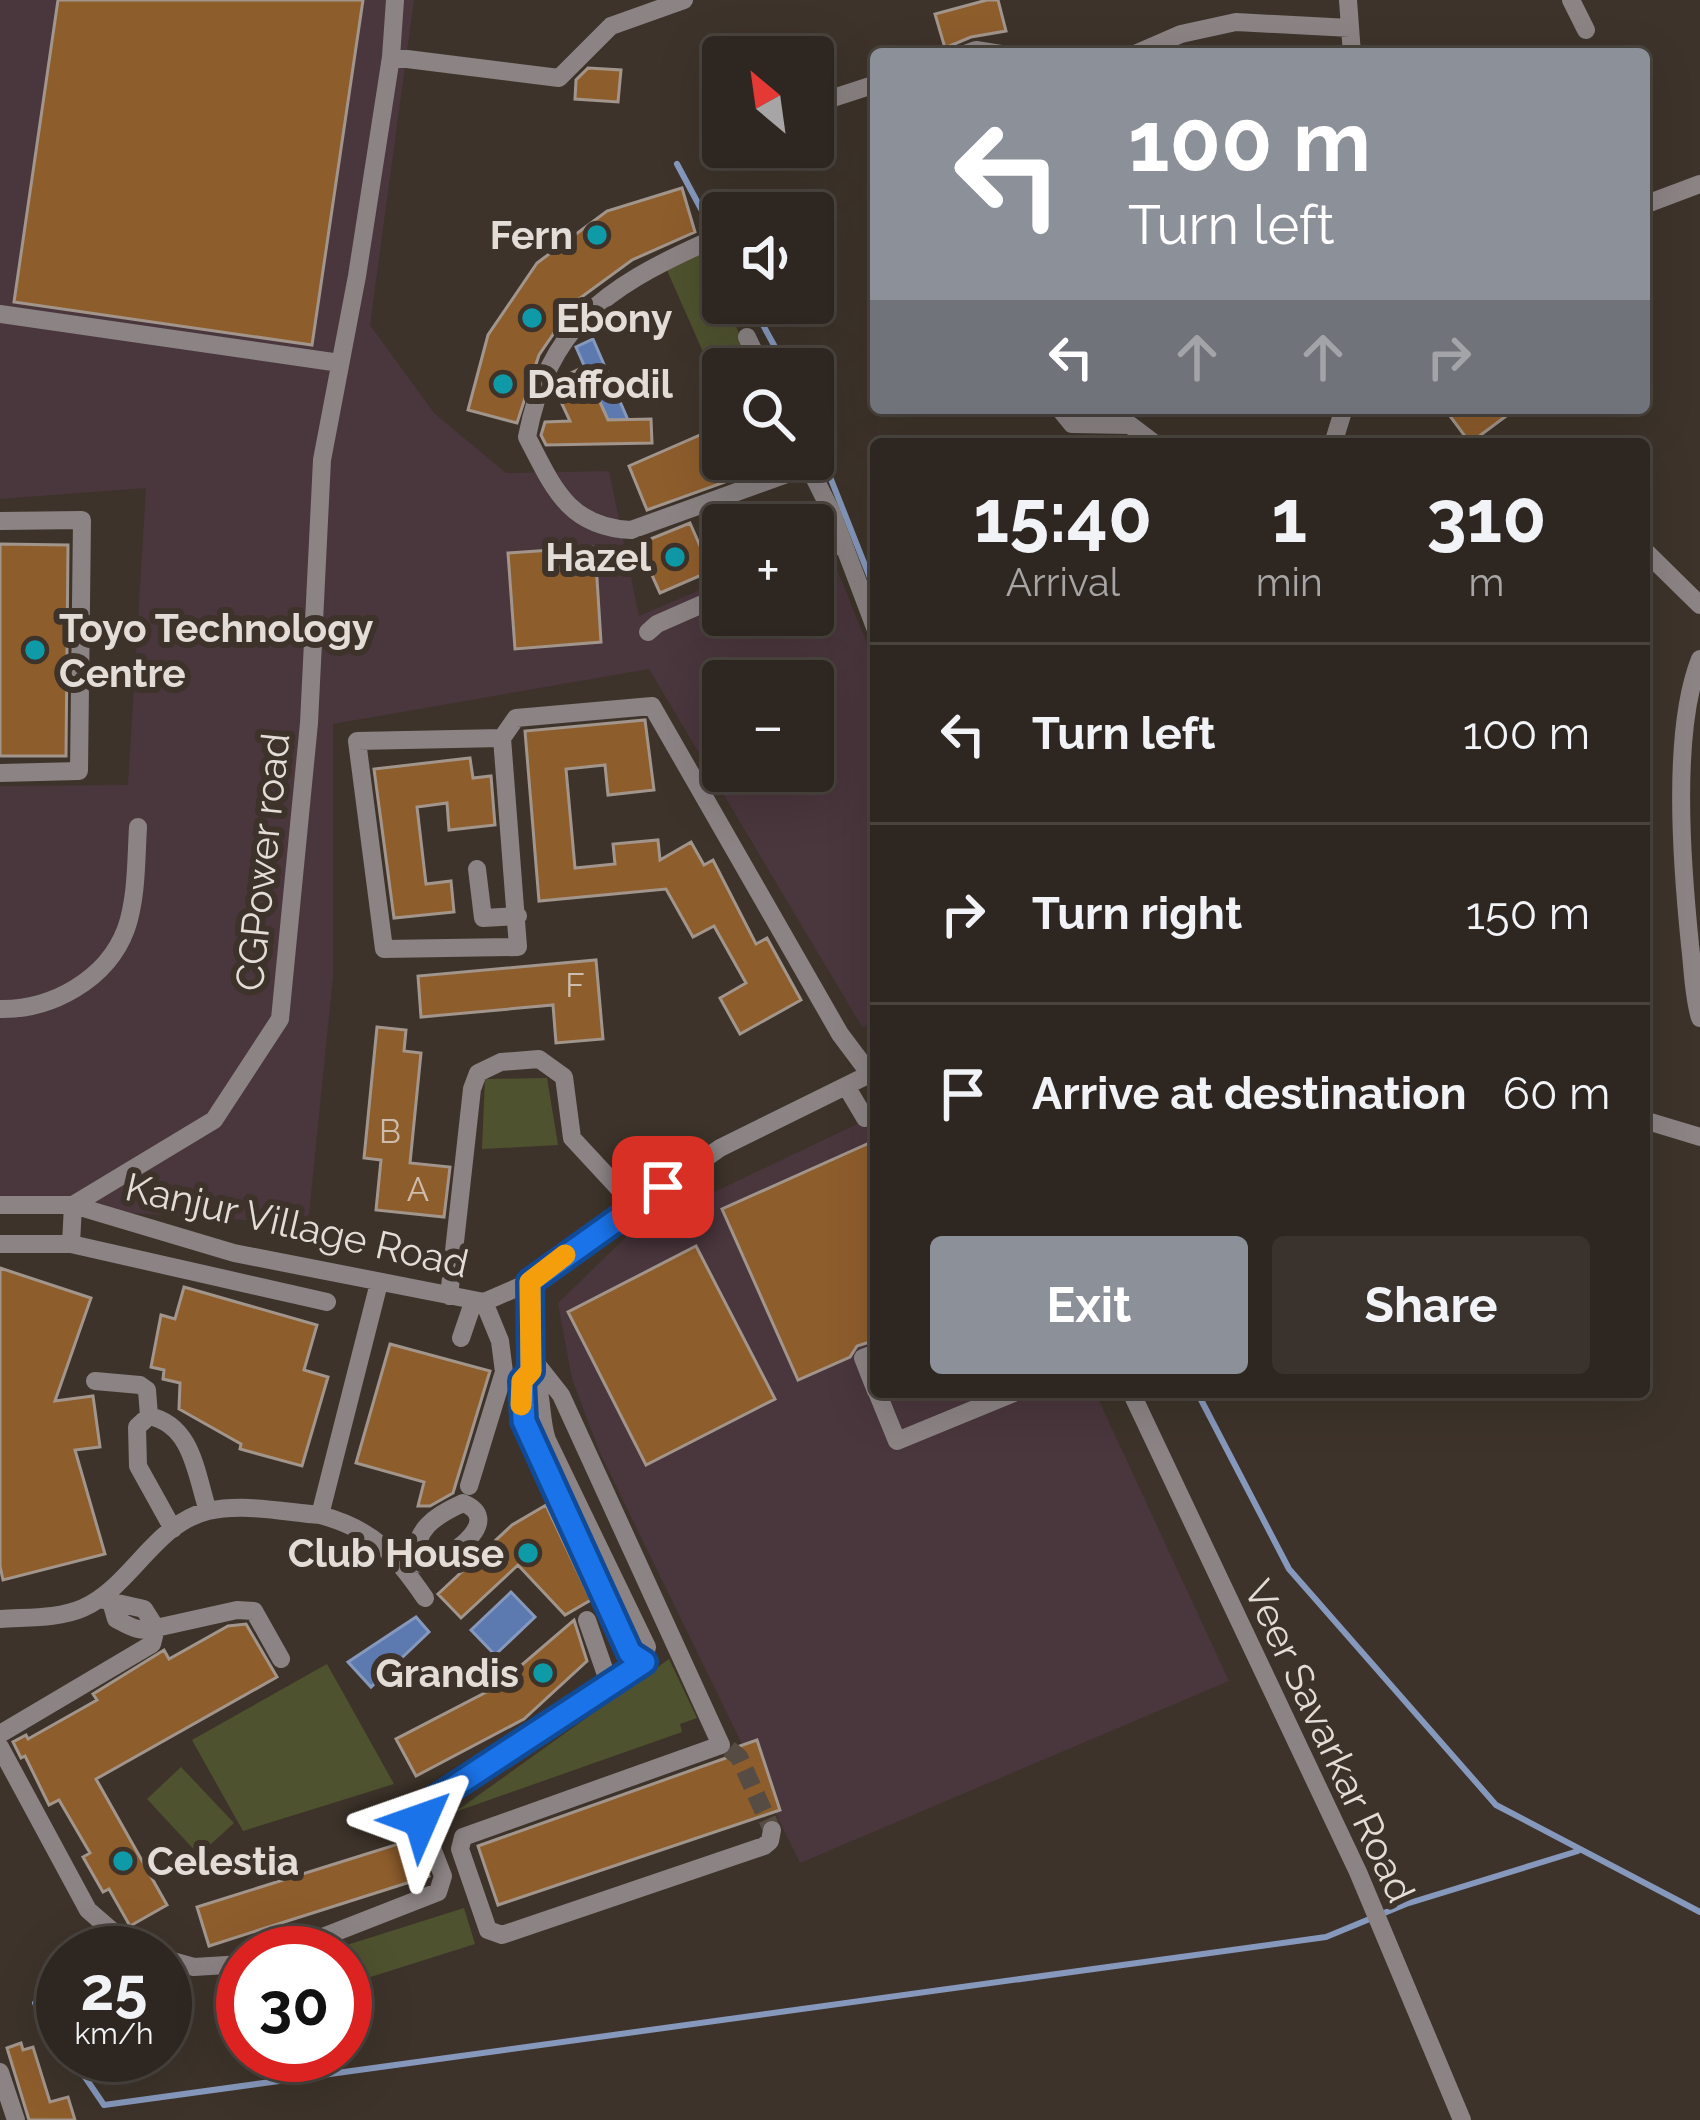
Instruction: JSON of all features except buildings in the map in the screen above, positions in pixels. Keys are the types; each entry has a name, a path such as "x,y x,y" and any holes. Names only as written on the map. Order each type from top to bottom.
{"street":[{"name":"CGPower road","path":"73,1205 214,1120 280,1019 309,723 322,460 391,57 395,0"},
{"path":"391,57 559,78 611,26 684,0"},
{"path":"1348,0 1352,48"},
{"path":"1571,0 1586,30"},
{"path":"1149,48 1181,34 1236,22 1350,28"},
{"path":"834,98 870,86"},
{"path":"1650,203 1700,184"},
{"path":"702,244 605,296 544,369 527,437 560,499 606,529 632,530 761,480"},
{"path":"0,314 340,363"},
{"path":"746,337 752,348"},
{"path":"1064,414 1072,424 1130,425 1147,438"},
{"path":"815,480 870,614"},
{"path":"0,521 82,520 79,771 0,773"},
{"path":"834,546 843,542"},
{"path":"1650,556 1700,605"},
{"path":"648,632 702,604"},
{"path":"1700,659 1693,714 1683,734 1700,1018"},
{"path":"502,738 357,741 384,950 518,946 502,738 516,718 652,706 840,1034 870,1069"},
{"path":"0,1009 19,1010 56,1001 79,987 105,959 125,932 138,827"},
{"path":"477,869 483,918 518,916"},
{"path":"456,1336 468,1299 472,1089 478,1072 501,1062 539,1059 564,1077 572,1138 635,1206"},
{"name":"Kanjur Village Road","path":"0,1205 73,1205 234,1253 468,1299 530,1282 720,1148 870,1074"},
{"path":"846,1086 865,1118 870,1117"},
{"path":"1650,1122 1700,1138"},
{"path":"71,1244 73,1205"},
{"path":"0,1244 71,1244 327,1302"},
{"path":"351,1926 438,1892 443,1876 421,1820 426,1805 644,1662 647,1647 524,1421 522,1381 531,1364 530,1282"},
{"path":"320,1515 379,1283"},
{"path":"468,1299 500,1341 504,1372 469,1486"},
{"path":"531,1364 561,1395 725,1747 464,1837 460,1849 488,1930 502,1935 764,1846 772,1830"},
{"path":"95,1381 140,1385 147,1390 149,1415 137,1427 138,1466 173,1529"},
{"path":"879,1398 897,1442 1002,1398"},
{"name":"Veer Savarkar Road","path":"1134,1398 1358,1872 1462,2120"},
{"path":"149,1415 178,1428 185,1439 208,1511"},
{"path":"0,1618 53,1616 106,1601 173,1529 208,1511 258,1508 320,1515 374,1537 410,1564 424,1598"},
{"path":"0,1734 152,1644 156,1628 145,1609 106,1601"},
{"path":"156,1628 237,1610 254,1612 281,1659"},
{"path":"587,1620 610,1686"},
{"path":"0,1747 88,1910 106,1926"},
{"path":"0,2072 16,2120"}],"shaded area":[{"path":"0,0 414,0 370,325 434,413 506,473 609,471 639,616 702,589 702,636 834,636 834,562 870,651 870,1025 862,1027 722,792 834,792 834,660 702,660 702,758 649,669 333,724 333,977 308,1224 0,1205 0,786 128,785 146,488 0,499"},
{"path":"870,1118 870,1398 1098,1398 1229,1681 800,1863 600,1453 572,1379 558,1303 632,1231"}],"green space":[{"path":"702,252 702,324 735,324 746,348 702,350 666,268"},
{"path":"547,1078 558,1145 482,1149 485,1079"},
{"path":"669,1659 697,1718 680,1724 682,1732 455,1812"},
{"path":"327,1664 394,1784 243,1831 192,1740"},
{"path":"181,1767 234,1823 199,1855 147,1799"},
{"path":"464,1908 475,1944 372,1976 372,1937"}],"water":[{"path":"593,339 628,420 608,420 576,347"},
{"path":"511,1592 535,1617 495,1655 471,1630"},
{"path":"416,1617 429,1632 371,1687 348,1662"}],"waterway":[{"path":"677,164 702,211"},
{"path":"762,324 776,348"},
{"path":"831,480 870,578"},
{"path":"1200,1398 1289,1569 1496,1805 1700,1912"},
{"path":"88,2082 104,2105 1326,1937 1406,1904 1578,1851"}],"tunnel":[{"path":"729,1749 739,1757 772,1830"}],"slow traffic":[{"path":"521,1405 522,1381 531,1371 530,1282 565,1255"}],"place":[{"name":"Fern","path":"597,235"},
{"name":"Ebony","path":"532,318"},
{"name":"Daffodil","path":"503,384"},
{"name":"Hazel","path":"675,557"},
{"name":"Toyo Technology Centre","path":"35,650"},
{"name":"Club House","path":"528,1553"},
{"name":"Grandis","path":"543,1673"},
{"name":"Celestia","path":"123,1861"}],"route":[{"path":"421,1820 426,1805 644,1662 630,1653 521,1406 522,1381 531,1371 530,1282 663,1187"}]}
